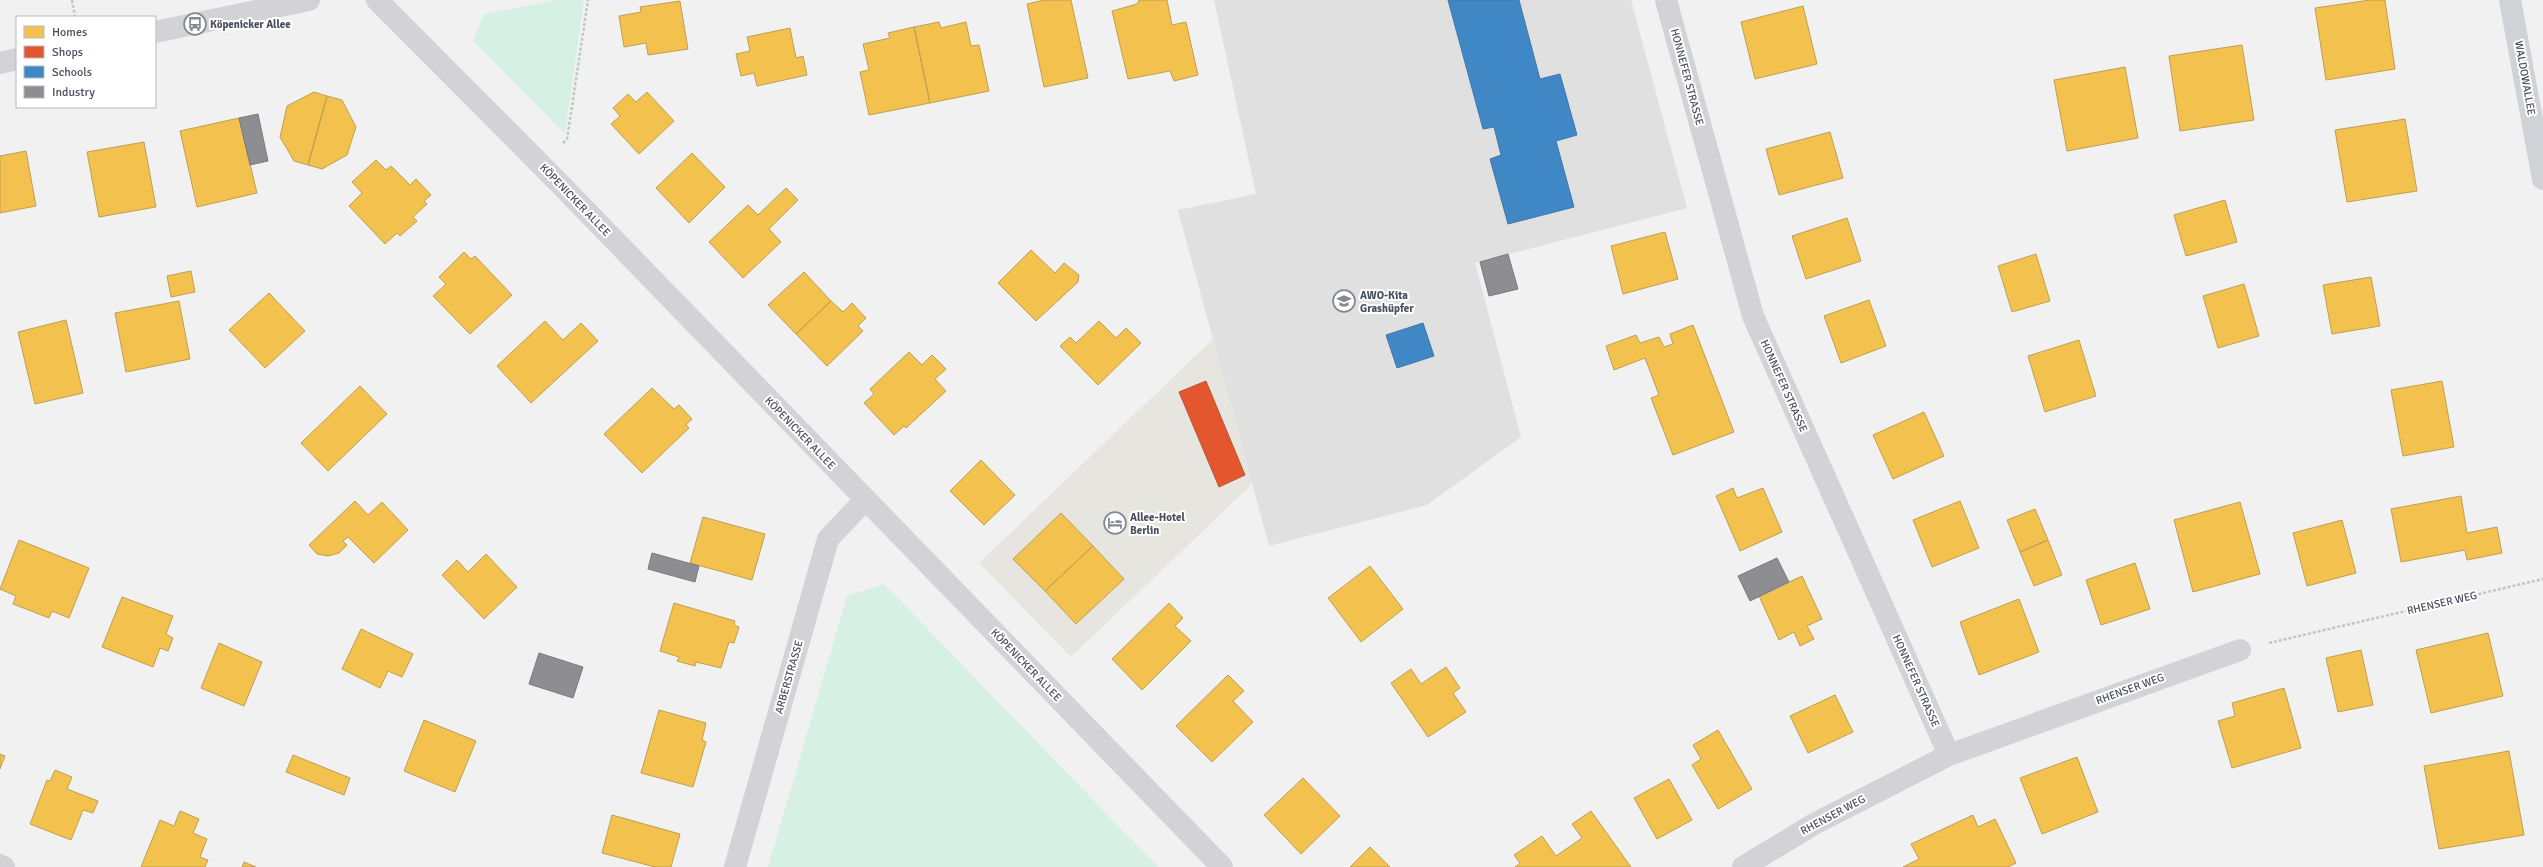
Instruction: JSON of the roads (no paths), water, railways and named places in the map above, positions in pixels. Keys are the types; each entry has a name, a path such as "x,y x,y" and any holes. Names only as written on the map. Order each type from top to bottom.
{"street":[{"path":"156,32 309,0"},
{"name":"KÖPENICKER ALLEE","path":"377,0 541,165 1222,867"},
{"name":"HONNEFER STRASSE","path":"1666,0 1753,316 1949,755"},
{"name":"WALDOWALLEE","path":"2510,0 2543,179"},
{"path":"0,63 16,60"},
{"name":"ARBERSTRASSE","path":"735,867 828,539 865,500"},
{"name":"RHENSER WEG","path":"1743,867 1814,824 1949,755 2240,650"},
{"path":"0,865 4,867"}],"place":[{"name":"Köpenicker Allee","path":"195,24"},
{"name":"AWO-Kita Grashüpfer","path":"1344,301"},
{"name":"Allee-Hotel Berlin","path":"1115,523"}]}
